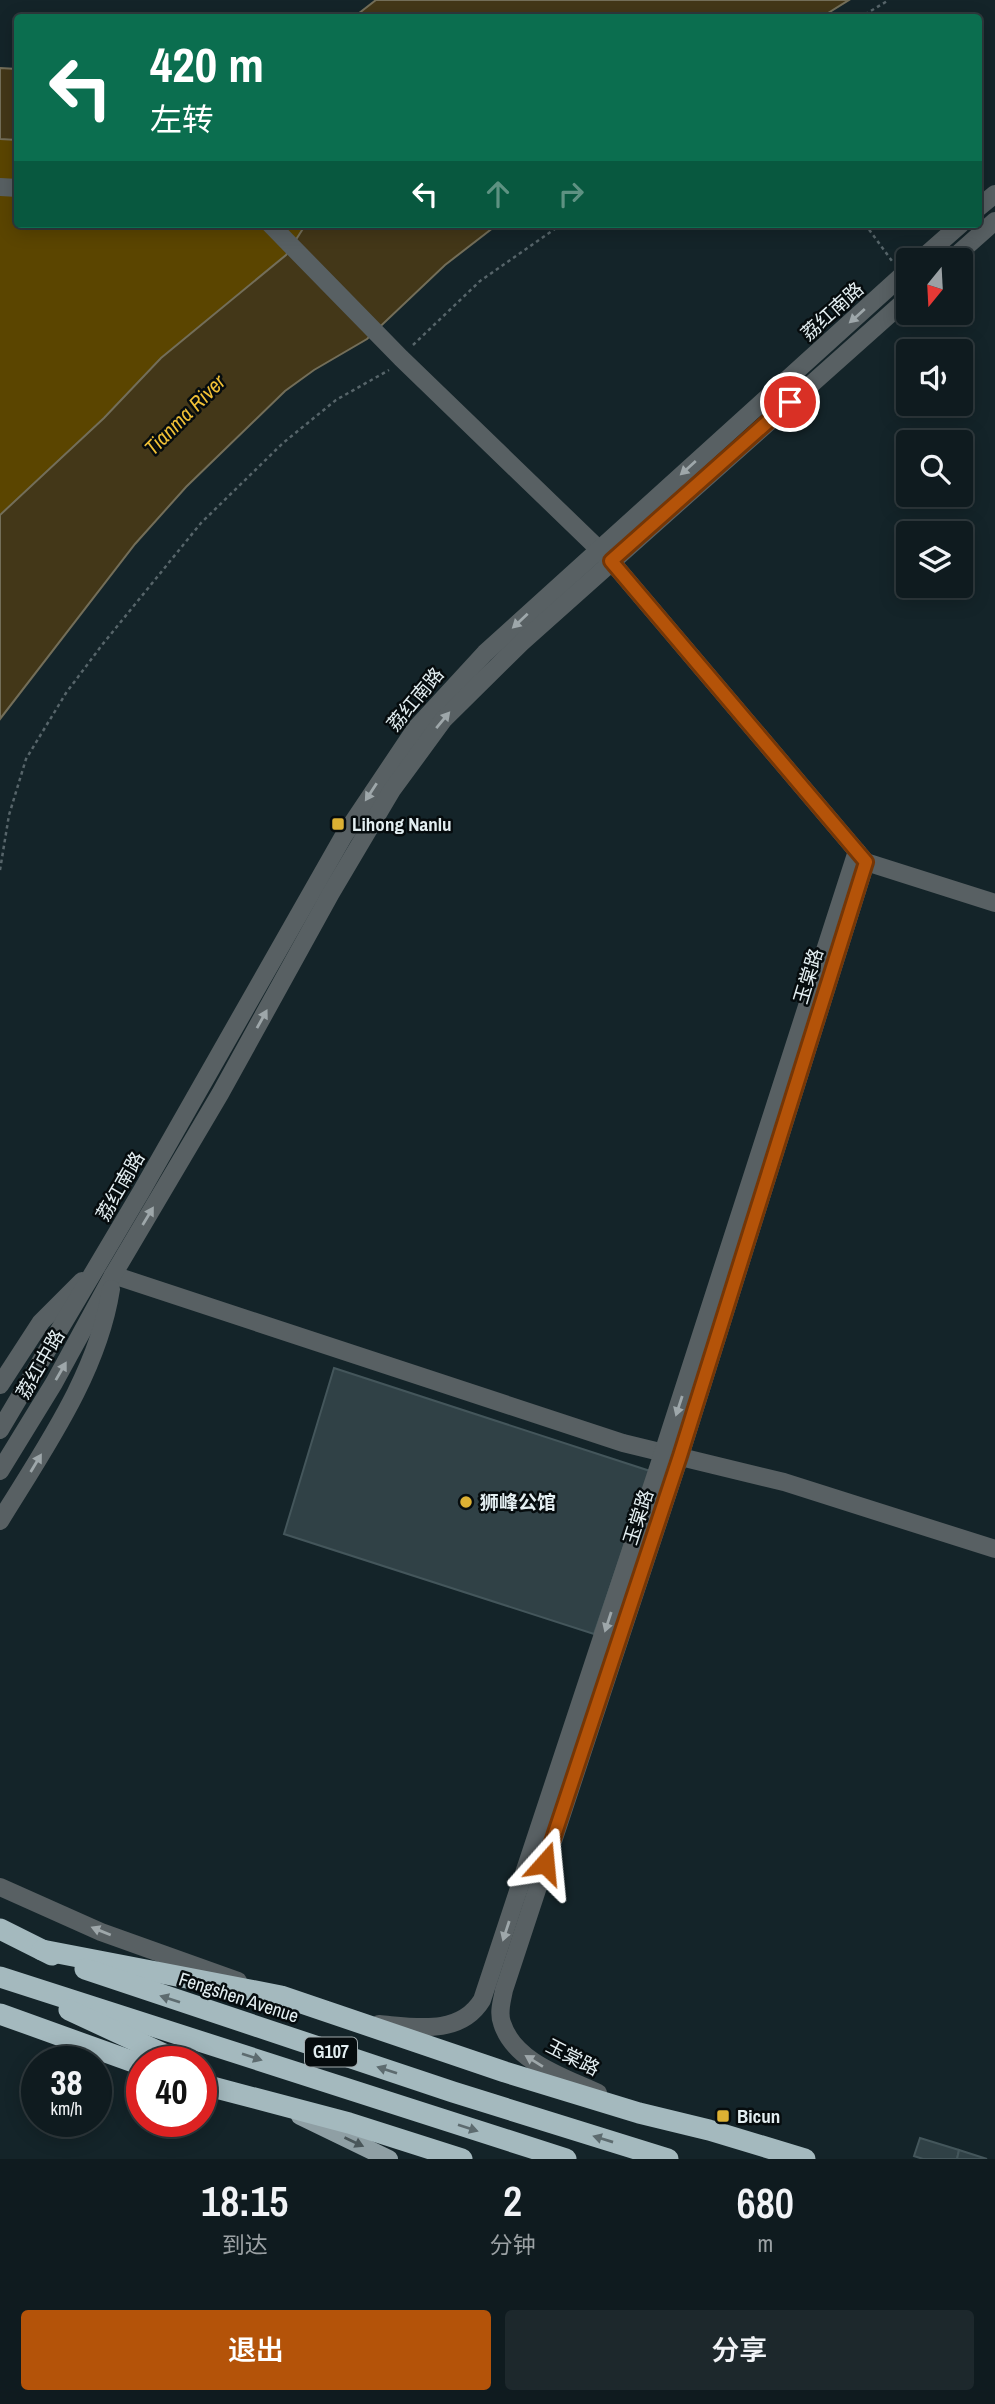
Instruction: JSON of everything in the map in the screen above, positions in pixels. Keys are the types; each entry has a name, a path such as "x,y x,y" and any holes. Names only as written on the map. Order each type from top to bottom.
{"highway":[{"name":"Fengshen Avenue","path":"0,1929 41,1950 160,1996 668,2159"},
{"path":"41,1950 281,1996 639,2113 709,2130 805,2159"},
{"path":"0,1978 147,2046"},
{"name":"G107","path":"0,1978 566,2159"},
{"path":"0,2014 126,2059"},
{"path":"217,2078 275,2104"},
{"path":"217,2088 349,2123 462,2159"},
{"path":"709,2130 763,2159"}],"main road":[{"path":"275,2104 389,2159"}],"street":[{"path":"965,248 995,221"},
{"path":"273,228 401,358 605,555 861,856 995,903"},
{"path":"934,248 956,228"},
{"name":"荔红南路","path":"113,1275 220,1094 343,871 407,768 444,719 605,555 896,281"},
{"name":"荔红南路","path":"95,1269 343,837 399,750 460,678 896,308"},
{"name":"玉棠路","path":"639,2113 538,2064 521,2052 506,2032 500,2009 671,1455 861,856"},
{"path":"0,1385 41,1322 95,1269"},
{"name":"荔红中路","path":"0,1430 95,1269"},
{"path":"0,1521 39,1457 91,1361 107,1318 113,1275 622,1443 784,1482 995,1549"},
{"name":"荔红中路","path":"0,1471 60,1374 113,1275"},
{"name":"玉棠路","path":"355,2022 446,2026 471,2016 482,2000 671,1455"},
{"path":"0,1887 101,1932 281,1996"}],"path":[{"path":"866,14 889,0"},
{"path":"0,870 9,815 26,759 66,693 201,523 322,409 383,373 401,358 427,328 480,281 556,228"},
{"path":"867,228 896,262"}],"shaded area":[{"path":"0,139 14,140 14,228 303,228 286,255 161,358 104,418 0,515"}],"water":[{"path":"376,0 849,0 826,14 358,14"},
{"path":"0,68 14,69 14,140 0,139"},
{"name":"Tianma River","path":"303,228 493,228 445,265 367,339 314,370 285,391 186,487 135,544 0,719 0,515 104,418 161,358 286,255"}],"building":[{"name":"狮峰公馆","path":"334,1368 650,1471 594,1634 284,1534"},
{"path":"920,2138 959,2150 957,2159 923,2159 914,2156"},
{"path":"959,2150 987,2159 957,2159"}],"place":[{"name":"Lihong Nanlu","path":"338,824"},
{"name":"狮峰公馆","path":"466,1502"},
{"name":"Bicun","path":"723,2116"}],"route":[{"path":"545,1863 680,1456 866,862 611,561 790,402"}]}
